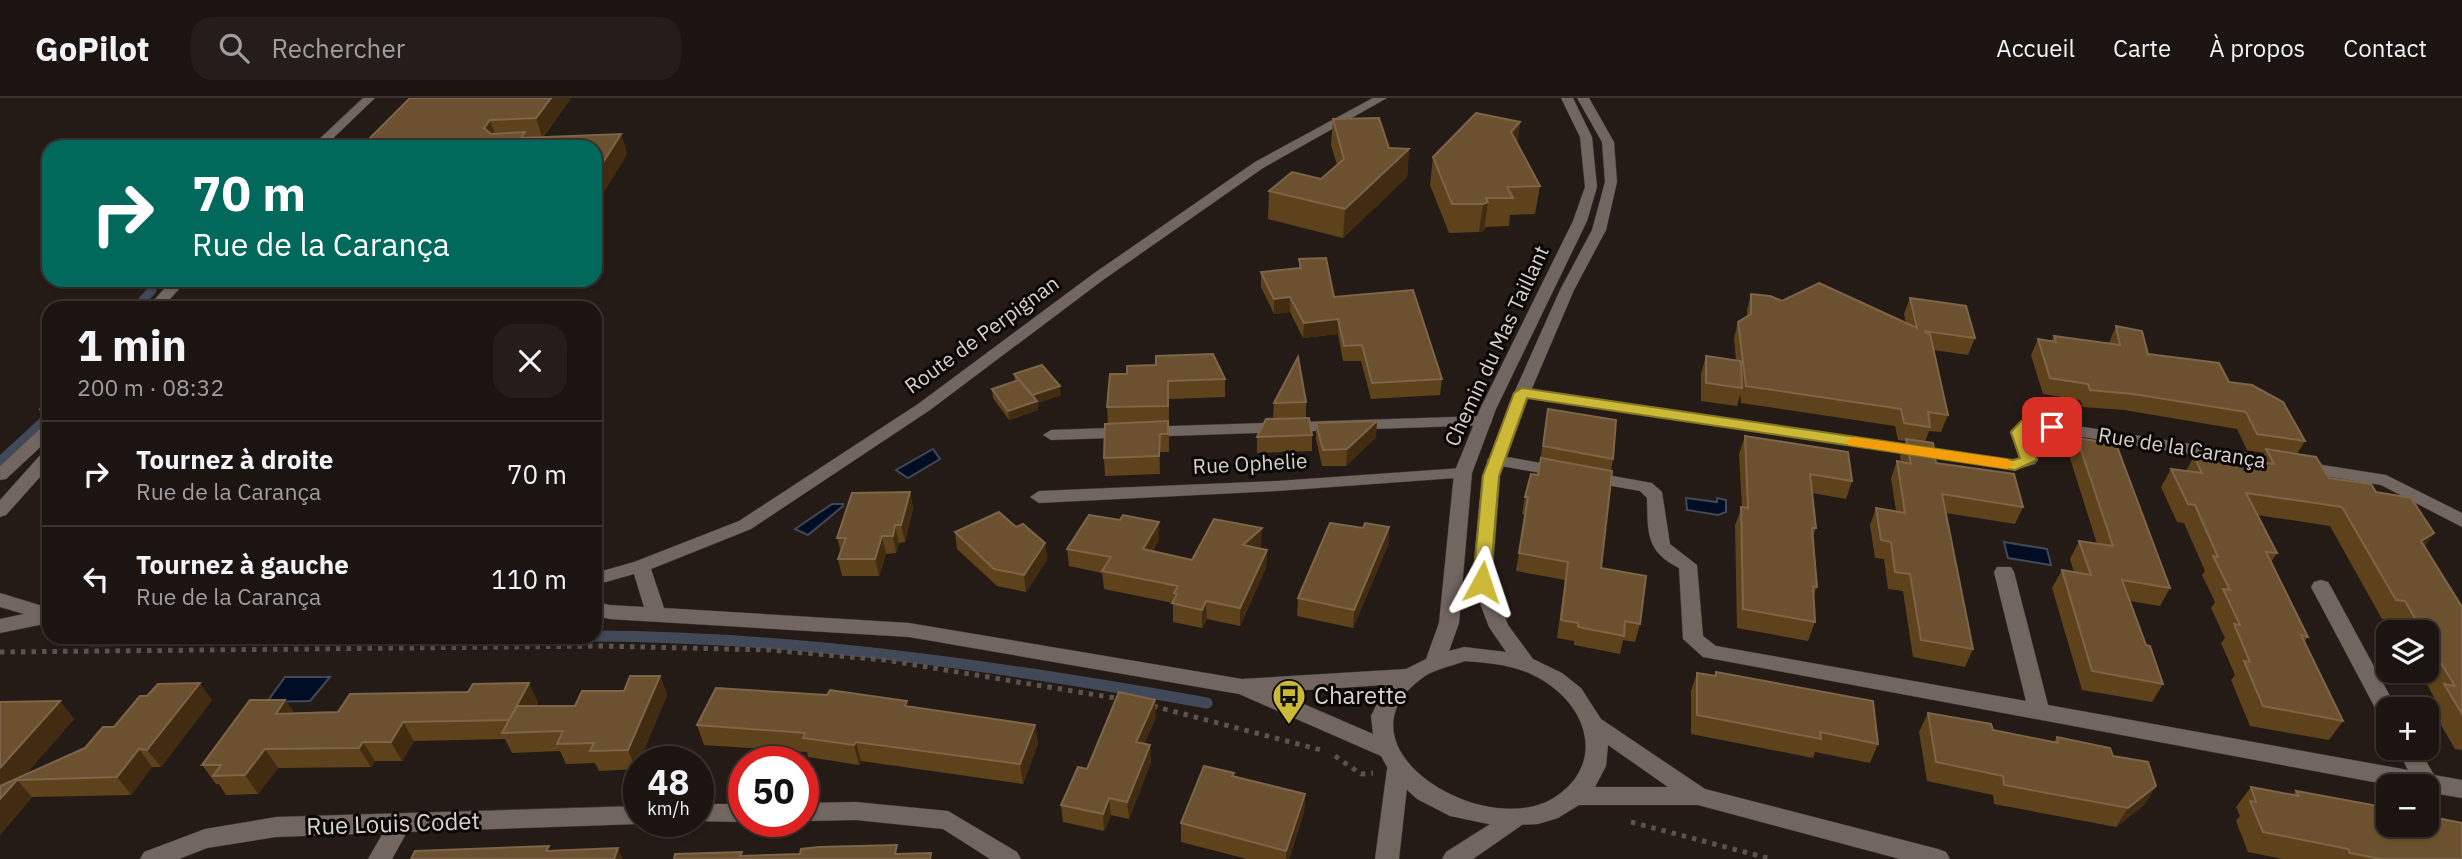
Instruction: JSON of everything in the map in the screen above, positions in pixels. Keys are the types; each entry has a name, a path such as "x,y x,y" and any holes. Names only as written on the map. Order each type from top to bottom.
{"main road":[{"path":"324,140 369,98"},
{"name":"Route de Perpignan","path":"602,577 641,566 745,525 924,407 1098,277 1259,165 1381,98"},
{"name":"Chemin du Mas Taillant","path":"1436,660 1449,623 1463,473 1484,421 1580,220 1591,187 1586,137 1567,98"},
{"name":"Chemin du Mas Taillant","path":"1525,663 1499,627 1482,582 1491,476 1522,393 1567,290 1599,230 1611,182 1608,142 1583,98"},
{"path":"160,301 174,287"},
{"name":"Rue de la Carança","path":"1522,393 2015,465 2029,460 2018,432 2027,425 2052,427 2386,480 2462,521"},
{"path":"1051,435 1484,421"},
{"path":"0,475 42,436"},
{"path":"1496,460 1646,487 1656,496 1659,540 1666,555 1688,565 1693,639 1710,652 2382,774"},
{"path":"0,511 42,464"},
{"name":"Rue Ophelie","path":"1039,497 1277,486 1463,473"},
{"path":"641,566 656,613"},
{"path":"2004,572 2039,712"},
{"path":"2321,587 2380,697"},
{"path":"0,600 42,613"},
{"path":"602,610 909,630 1242,687 1405,676 1436,660 1464,654 1494,656 1525,663 1555,678 1579,699 1595,725 1600,751 1593,775 1576,796 1549,812 1514,818 1480,816 1447,806 1419,790 1398,769 1386,749 1381,722 1388,697 1405,676"},
{"path":"0,626 42,617"},
{"path":"1242,687 1386,749"},
{"path":"1595,725 1698,796"},
{"path":"1387,859 1398,769"},
{"path":"2439,785 2462,789"},
{"path":"1576,796 1698,796 1938,859"},
{"path":"819,812 856,811 948,820 1009,859"},
{"name":"Rue Louis Codet","path":"152,859 205,839 276,827 623,816"},
{"path":"1454,859 1514,818"},
{"path":"380,859 400,824"}],"path":[{"path":"0,652 603,646 770,650 885,660 1126,699"},
{"path":"1139,703 1331,752 1361,774 1398,769"},
{"path":"1626,820 1771,859"}],"water":[{"path":"933,449 940,459 908,478 896,470"},
{"path":"1686,498 1717,502 1717,498 1726,500 1726,512 1718,515 1687,510"},
{"path":"832,504 843,506 808,535 795,529"},
{"path":"2004,542 2047,549 2051,565 2008,558"},
{"path":"285,677 330,677 310,701 267,702"}],"building":[{"path":"410,98 551,98 536,118 490,120 484,128 491,134 525,132 521,138 621,134 602,164 602,140 368,140"},
{"path":"1476,113 1520,122 1511,132 1540,186 1507,187 1513,198 1486,198 1488,202 1483,204 1452,204 1433,157"},
{"path":"1379,118 1389,148 1409,149 1345,209 1269,191 1292,172 1321,179 1344,159 1333,119"},
{"path":"1326,258 1334,297 1413,290 1442,379 1372,383 1362,345 1344,346 1338,319 1304,323 1290,297 1274,299 1261,272 1301,268 1299,259"},
{"path":"1819,283 1917,328 1910,298 1966,306 1975,338 1924,331 1930,334 1948,415 1928,412 1930,427 1904,423 1901,409 1746,386 1738,322 1751,314 1751,294 1770,296 1782,301"},
{"path":"2116,326 2142,331 2148,354 2219,363 2229,382 2252,385 2283,402 2305,441 2257,434 2246,412 2090,390 2088,384 2050,378 2038,339 2056,342 2054,336 2120,345"},
{"path":"1213,354 1225,379 1168,381 1168,406 1107,407 1110,374 1127,374 1127,366 1156,365 1156,356"},
{"path":"1706,356 1741,361 1742,388 1706,383"},
{"path":"1298,357 1306,402 1274,403"},
{"path":"1042,365 1060,386 1032,395 1014,374"},
{"path":"1019,380 1037,401 1008,411 992,389"},
{"path":"1548,409 1616,420 1613,459 1543,446"},
{"path":"1309,418 1312,435 1257,437 1266,419"},
{"path":"1168,421 1168,434 1160,434 1159,456 1104,458 1105,424"},
{"path":"1377,421 1347,449 1323,450 1316,423"},
{"path":"1745,436 1848,452 1852,481 1810,474 1816,528 1812,528 1817,587 1813,586 1815,622 1743,609 1741,507 1748,508"},
{"path":"2077,438 2116,444 2170,588 2122,580 2163,684 2092,671 2062,570 2091,575 2079,541 2113,546"},
{"path":"1906,439 1933,443 1936,463 2014,474 2023,507 1942,494 1973,649 1921,640 1910,574 1895,572 1891,542 1881,540 1876,508 1905,513 1897,461 1911,464"},
{"path":"2266,449 2316,457 2329,478 2371,484 2376,492 2411,498 2434,533 2421,541 2462,607 2462,714 2444,684 2455,686 2439,660 2439,620 2416,620 2405,601 2396,600 2342,507 2246,493 2277,553 2266,552 2308,637 2301,635 2343,721 2263,706 2244,661 2250,662 2234,624 2240,625 2223,589 2230,590 2213,556 2218,557 2195,505 2188,504 2171,469 2202,473 2194,456 2217,459 2216,455 2274,464"},
{"path":"1541,458 1612,471 1601,568 1646,576 1640,624 1625,621 1624,636 1578,627 1578,623 1561,620 1568,562 1519,553 1528,497 1525,497 1531,474 1538,475"},
{"path":"910,492 901,525 895,525 893,536 882,536 875,559 838,559 846,538 837,538 852,493"},
{"path":"999,512 1016,527 1023,524 1045,543 1024,575 994,569 955,532"},
{"path":"1089,515 1120,520 1123,515 1159,522 1143,549 1192,560 1214,519 1262,528 1243,545 1267,550 1240,608 1206,601 1202,610 1172,603 1178,586 1102,571 1111,557 1067,549"},
{"path":"1330,523 1363,528 1365,523 1389,527 1354,610 1298,598"},
{"path":"1716,672 1873,701 1878,744 1820,732 1821,739 1697,715 1697,673 1716,676"},
{"path":"630,676 660,676 630,746 623,746 623,750 590,751 594,743 557,744 563,731 502,733 517,706 575,706 582,691 624,691"},
{"path":"200,683 147,750 139,749 117,777 17,780 0,799 0,786 85,748 103,727 114,727 140,696 147,696 158,684"},
{"path":"529,683 509,720 403,722 391,742 363,742 359,748 265,749 245,775 213,776 221,765 202,765 250,700 285,700 276,714 338,712 350,694 468,692 473,684"},
{"path":"716,688 827,695 830,690 907,701 905,706 1035,725 1020,764 856,742 854,745 803,738 805,733 697,725"},
{"path":"1119,692 1155,700 1136,742 1150,745 1127,802 1109,798 1103,814 1061,805 1078,767 1087,769"},
{"path":"60,701 0,768 0,702"},
{"path":"1928,713 1991,724 1993,730 2058,743 2057,737 2110,748 2113,756 2148,762 2156,786 2128,808 2004,785 2003,776 1936,762"},
{"path":"1204,766 1234,773 1232,776 1305,794 1286,851 1181,823"},
{"path":"2251,787 2299,796 2296,791 2376,806 2376,837 2439,837 2439,818 2462,823 2462,859 2381,859 2350,853 2348,849 2263,832 2250,801 2256,802"},
{"path":"897,845 895,854 931,853 930,859 674,859 675,854 800,854 801,849 819,847"},
{"path":"549,846 546,851 618,848 614,859 411,859 415,851"}],"waterway":[{"path":"150,292 155,287"},
{"path":"142,301 152,290"},
{"path":"0,461 42,422"},
{"path":"602,636 749,642 902,656 1055,677 1207,703"}],"slow traffic":[{"path":"1854,442 2007,464"}],"place":[{"name":"Charette","path":"1289,726"}],"route":[{"path":"1482,582 1491,476 1522,393 2015,465 2029,460 2018,432 2027,425 2052,427"}]}
